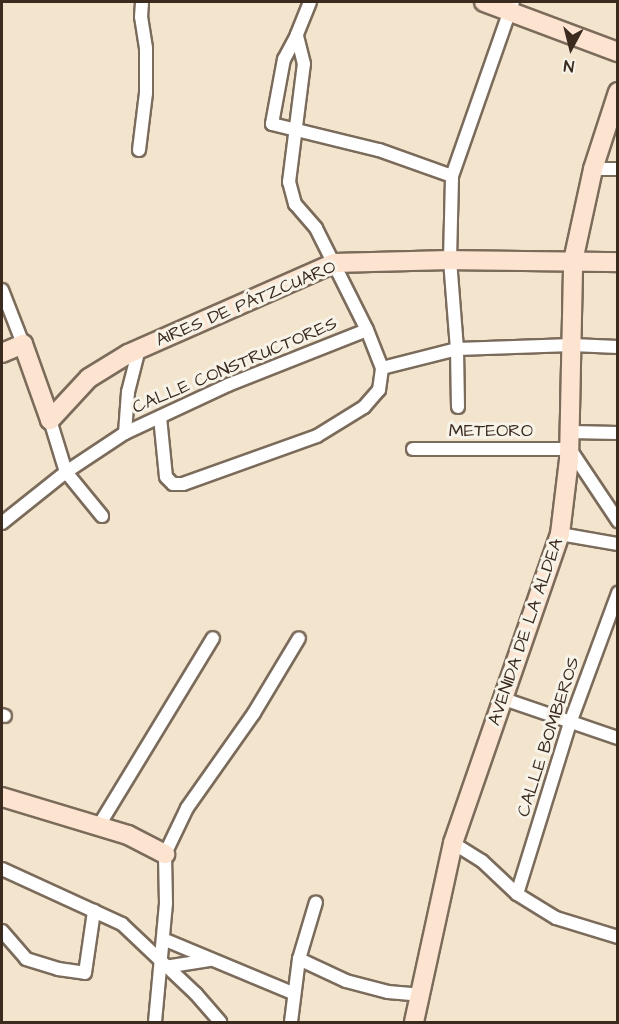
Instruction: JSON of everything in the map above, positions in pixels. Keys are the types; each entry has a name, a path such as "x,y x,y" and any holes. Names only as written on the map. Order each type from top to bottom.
{"street":[{"path":"139,150 146,93 142,2"},
{"path":"310,2 297,35 284,59 272,124 379,150 452,176"},
{"path":"484,2 511,6 618,52"},
{"path":"458,407 457,349 450,260 452,176 511,6"},
{"path":"160,417 166,477 173,484 183,484 317,436 364,407 379,390 382,368 367,330 316,228 295,204 289,182 290,160 298,129 304,64 297,35"},
{"name":"AVENIDA DE LA ALDEA","path":"414,1023 453,843 560,534 570,440 573,261 593,169 618,92"},
{"path":"593,169 618,170"},
{"name":"AIRES DE PÁTZCUARO","path":"125,432 128,392 139,349 334,263 450,260 618,262"},
{"path":"2,290 50,420 66,472 102,516"},
{"name":"CALLE CONSTRUCTORES","path":"2,523 66,472 125,432 228,384 367,330"},
{"path":"2,353 23,344"},
{"path":"382,368 457,349 572,345 618,347"},
{"path":"50,420 89,378 139,349"},
{"name":"METEORO","path":"413,449 570,440 618,433"},
{"path":"570,440 618,521"},
{"path":"560,534 618,544"},
{"name":"CALLE BOMBEROS","path":"517,894 570,723 618,593"},
{"path":"98,827 213,638"},
{"path":"155,1023 163,965 165,854 187,808 254,713 299,638"},
{"path":"504,699 618,738"},
{"path":"2,796 146,842 165,854"},
{"path":"453,843 482,861 517,894 556,918 618,937"},
{"path":"2,869 122,924 196,994 220,1023"},
{"path":"291,1023 299,959 316,903"},
{"path":"2,931 26,959 58,969 85,973 94,911"},
{"path":"163,939 293,993"},
{"path":"299,959 346,981 388,992 420,995"},
{"path":"163,965 211,960"}]}
